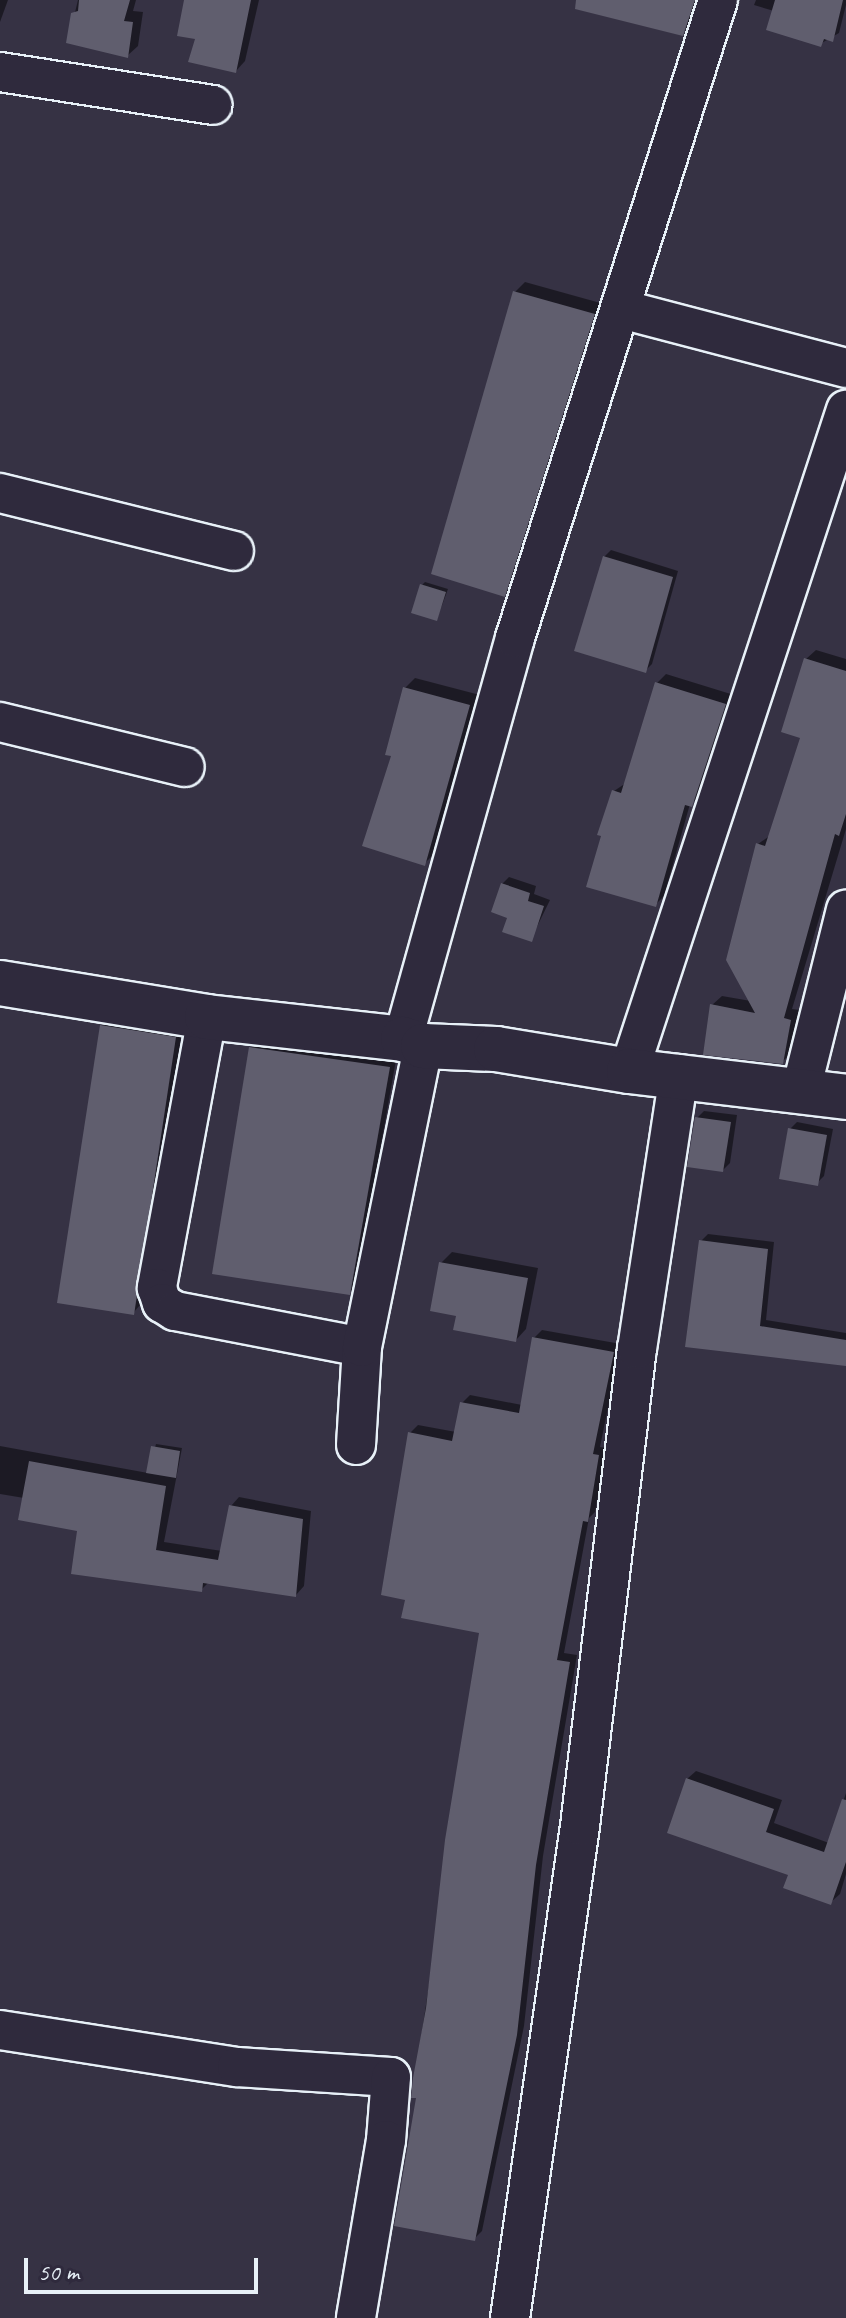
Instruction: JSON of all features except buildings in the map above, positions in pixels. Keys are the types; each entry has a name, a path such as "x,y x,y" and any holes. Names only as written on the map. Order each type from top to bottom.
{"main road":[{"path":"0,983 207,1017 496,1049 629,1071 679,1074 846,1097"}],"street":[{"path":"356,1445 362,1347 413,1042 515,638 718,0"},
{"path":"0,72 212,105"},
{"path":"621,309 846,368"},
{"path":"629,1071 846,410"},
{"path":"0,493 234,551"},
{"path":"0,722 185,767"},
{"path":"801,1090 846,910"},
{"path":"207,1017 157,1288 162,1303 175,1311 362,1347"},
{"path":"510,2318 584,1796 637,1349 679,1074"},
{"path":"0,2030 237,2067 391,2077 386,2140 356,2318"}]}
